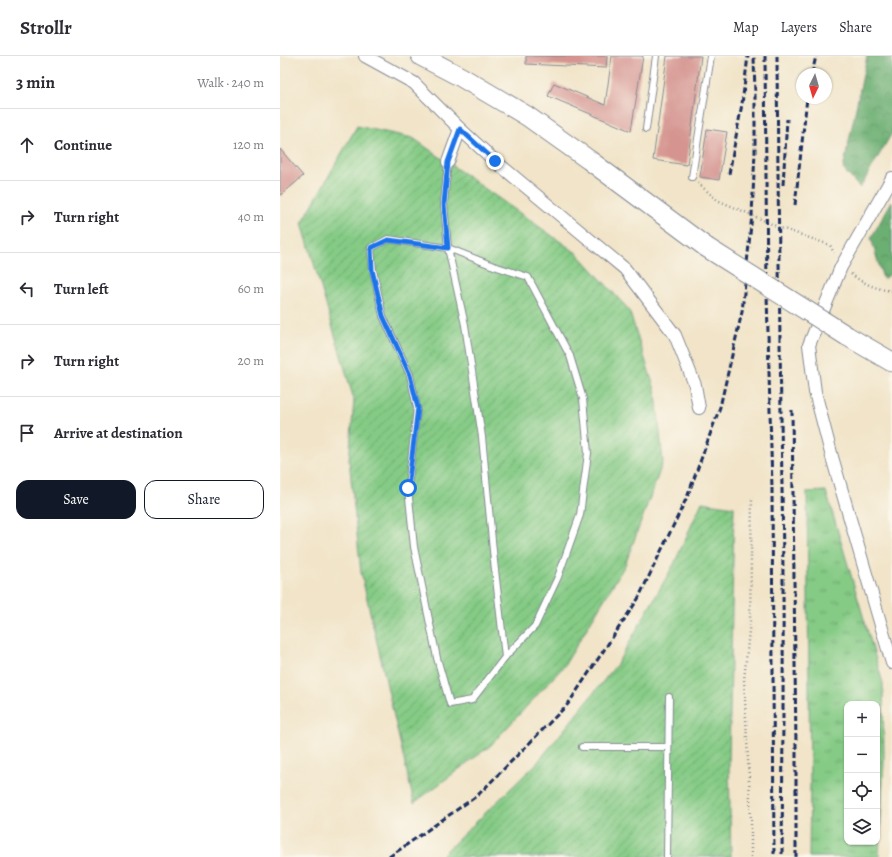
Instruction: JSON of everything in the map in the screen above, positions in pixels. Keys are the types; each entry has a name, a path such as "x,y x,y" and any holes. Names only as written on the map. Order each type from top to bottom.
{"main road":[{"path":"421,56 461,77 527,116 706,247 847,336 892,362"}],"street":[{"path":"365,56 414,83 460,129 501,166 625,269 675,335 695,385 699,408"},
{"path":"448,162 460,129"},
{"path":"892,178 842,267 809,345 815,392 832,457 892,663"}],"lane":[{"path":"646,129 656,56"},
{"path":"692,177 711,56"},
{"path":"448,162 444,204 448,248 465,325 482,437 494,561 506,657"},
{"path":"388,240 448,248 491,265 528,277 570,356 583,399 588,453 580,515 558,577 534,626 506,657 472,700 450,704 437,658 414,547 408,488 418,408 410,375 383,316 372,270 371,248 388,240"},
{"path":"667,857 669,697"},
{"path":"582,747 668,747"}],"path":[{"path":"692,177 717,200 778,227 830,245 842,267 859,280 878,289 892,291"},
{"path":"751,857 751,819 744,680 750,621 752,497"}],"green space":[{"path":"867,56 892,56 892,133 860,188 843,169"},
{"path":"357,126 413,138 578,254 629,310 656,393 663,462 625,565 564,666 490,746 414,803 361,573 349,460 354,400 302,223"},
{"path":"892,201 892,273 883,279 871,238"},
{"path":"826,491 883,683 884,762 880,838 880,701 844,701 844,845 880,845 879,857 809,857 810,784 807,492"},
{"path":"702,502 734,507 729,764 731,857 440,857 537,763 617,664 674,564"}],"building":[{"path":"526,56 607,56 606,68 526,64"},
{"path":"612,56 643,56 631,131 548,96 554,83 605,105"},
{"path":"667,56 701,56 687,165 653,160"},
{"path":"707,129 727,132 719,180 700,177"},
{"path":"280,149 303,176 280,196"}],"railway":[{"path":"729,174 742,104 748,56"},
{"path":"389,857 478,795 568,704 638,599 688,495 720,407 742,312 752,215 755,152 754,56"},
{"path":"765,56 767,294 772,488 774,857"},
{"path":"777,56 783,579 782,857"},
{"path":"813,68 816,56"},
{"path":"795,205 806,104"},
{"path":"783,185 787,119"},
{"path":"792,410 796,857"}],"route":[{"path":"408,488 418,408 410,375 383,316 372,270 371,248 388,240 448,248 444,204 448,162 460,129 495,161"}]}
